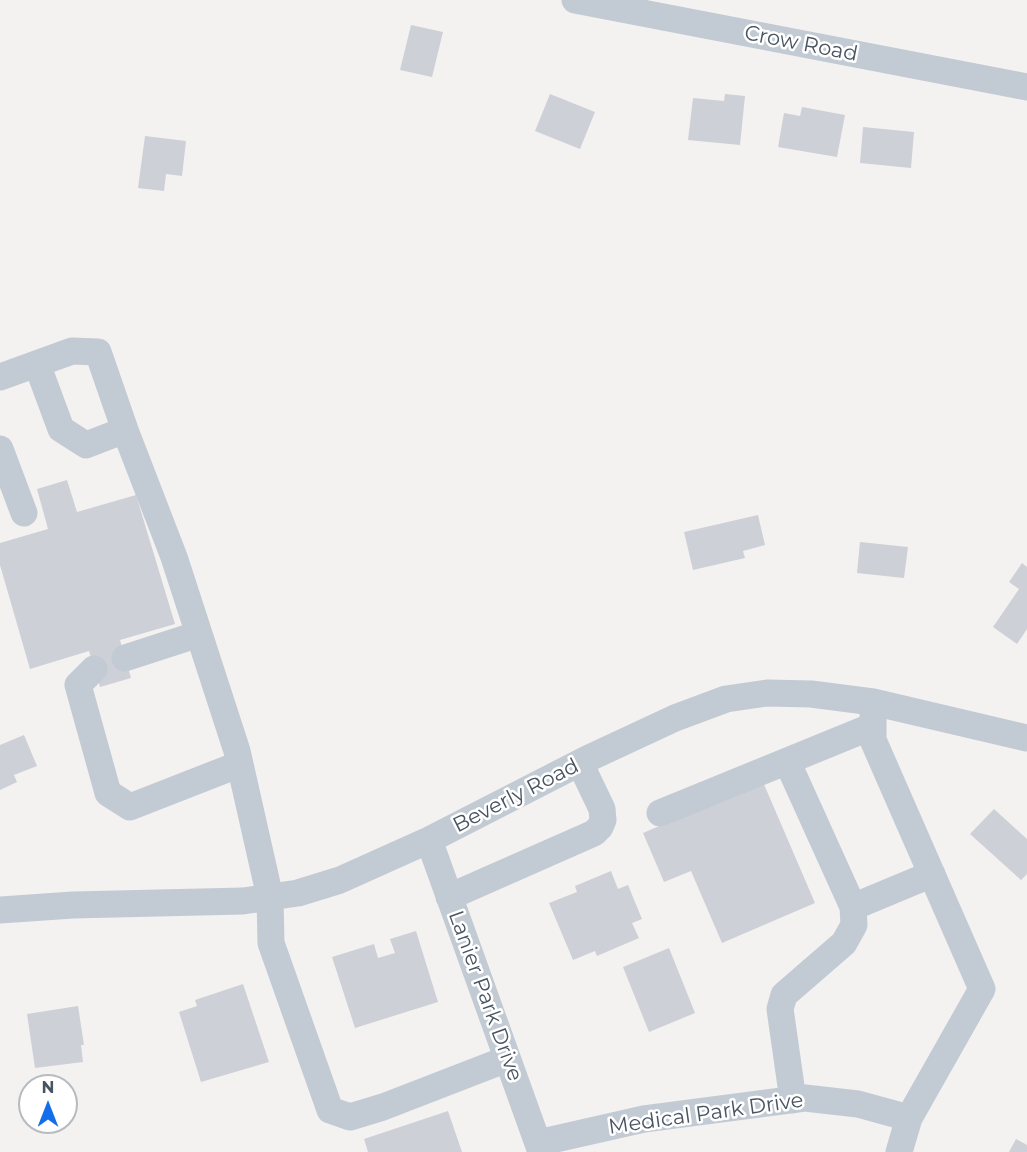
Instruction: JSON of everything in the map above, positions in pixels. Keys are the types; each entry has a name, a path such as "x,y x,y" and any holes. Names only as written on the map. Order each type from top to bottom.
{"street":[{"name":"Crow Road","path":"575,0 1027,87"},
{"path":"0,378 72,351 99,351 125,430 174,557 240,764 270,897 271,943 330,1110 350,1117 383,1107 507,1059"},
{"path":"37,364 61,429 86,445 125,430"},
{"path":"0,450 24,513"},
{"path":"125,658 199,634"},
{"path":"94,669 78,685 108,793 115,798 130,807 240,764"},
{"name":"Beverly Road","path":"0,910 73,905 243,901 298,893 340,880 429,840 580,763 675,718 726,699 767,693 812,694 873,714 1027,738"},
{"path":"660,813 787,761 873,714 873,740 982,989 909,1118 899,1152"},
{"path":"787,761 854,907 855,925 844,943 784,995 780,1009 793,1100"},
{"path":"449,897 594,833 600,827 603,820 602,808 580,763"},
{"name":"Lanier Park Drive","path":"429,840 539,1148"},
{"path":"854,907 932,874"},
{"name":"Medical Park Drive","path":"539,1148 644,1119 805,1098 858,1104 909,1118"}],"building":[{"path":"411,25 443,32 432,77 400,70"},
{"path":"550,94 595,112 580,149 535,131"},
{"path":"725,94 745,96 740,145 688,140 693,98 724,101"},
{"path":"802,107 845,115 837,157 778,147 784,113 800,116"},
{"path":"863,127 914,132 911,168 860,163"},
{"path":"145,136 186,141 182,176 166,174 164,191 138,188"},
{"path":"67,480 77,512 136,495 175,624 120,640 131,678 100,687 89,651 30,669 0,565 0,543 48,529 37,489"},
{"path":"758,515 765,545 743,551 745,558 693,570 684,532"},
{"path":"860,542 908,547 904,578 857,573"},
{"path":"1022,563 1027,567 1027,629 1017,644 993,627 1019,589 1009,582"},
{"path":"24,735 37,766 14,775 17,782 0,790 0,745"},
{"path":"763,782 815,903 722,943 691,871 664,882 643,833"},
{"path":"994,809 1027,839 1027,874 1021,880 970,834"},
{"path":"611,871 618,889 628,885 642,919 632,923 639,938 597,956 595,951 573,960 549,903 577,892 575,886"},
{"path":"416,931 438,1002 355,1028 332,957 374,944 378,958 395,953 390,939"},
{"path":"669,948 695,1013 649,1032 623,967"},
{"path":"243,984 269,1062 201,1082 179,1012 197,1006 195,1000"},
{"path":"78,1006 84,1045 81,1045 83,1062 35,1068 27,1014"},
{"path":"448,1111 462,1152 368,1152 364,1139"},
{"path":"1016,1139 1027,1145 1027,1152 1009,1152"}]}
